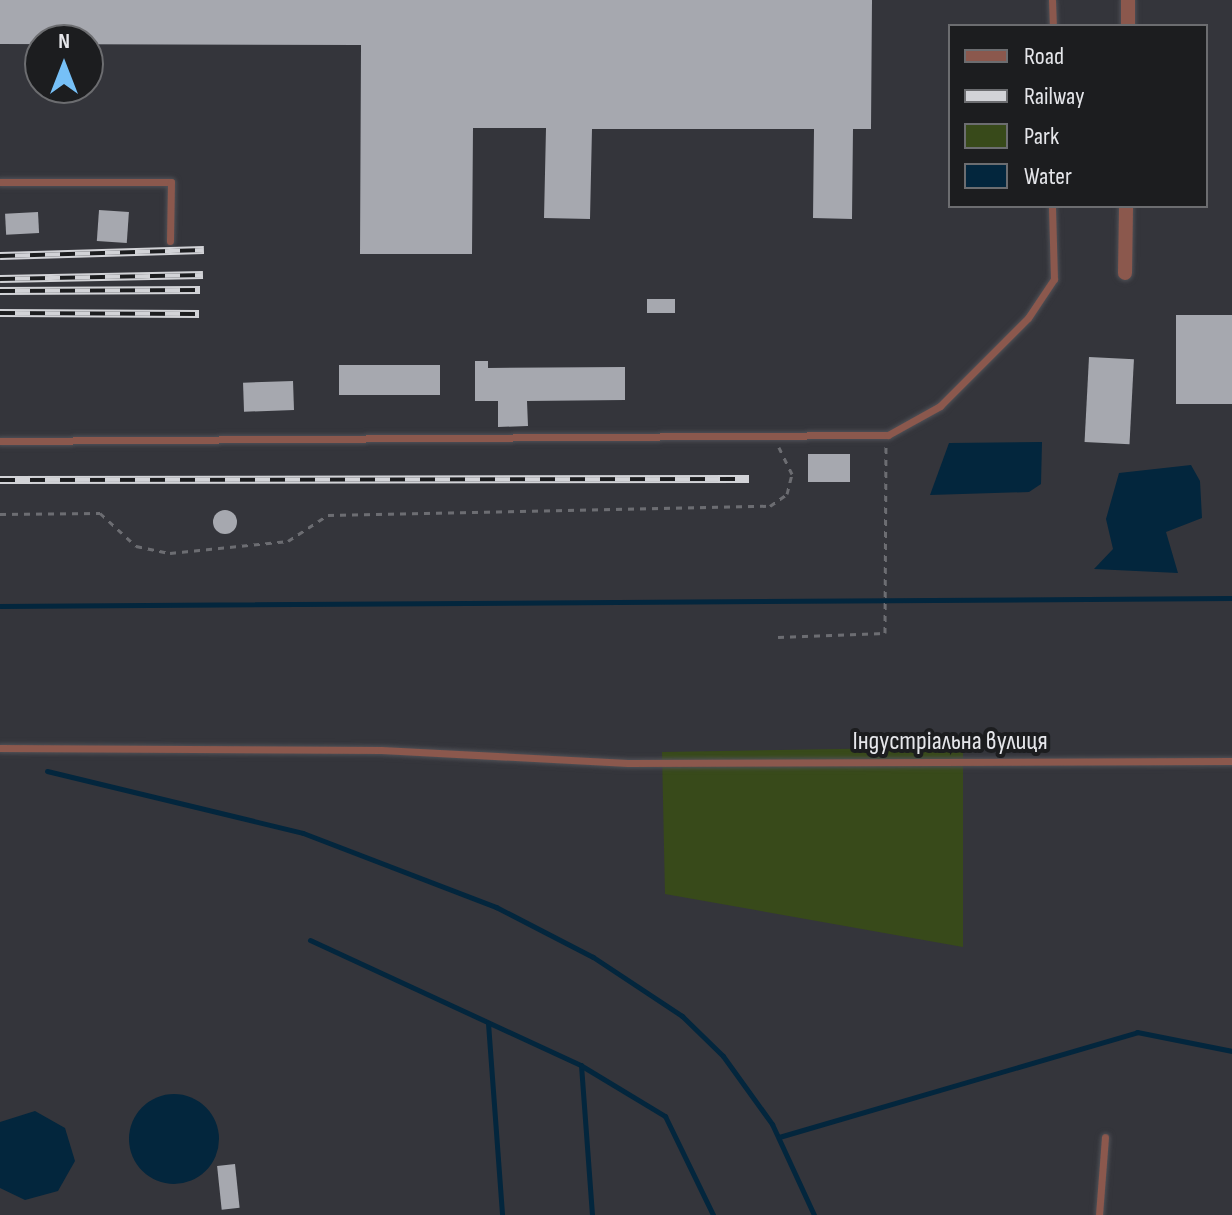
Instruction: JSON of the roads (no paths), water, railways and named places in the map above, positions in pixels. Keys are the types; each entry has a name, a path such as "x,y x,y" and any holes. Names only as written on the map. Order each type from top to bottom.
{"street":[{"path":"1128,0 1128,24"},
{"path":"1125,273 1126,208"}],"lane":[{"path":"1052,0 1053,24"},
{"path":"0,182 171,182 170,241"},
{"path":"0,441 775,440 888,435 940,406 1028,318 1054,279 1052,208"},
{"name":"Індустріальна вулиця","path":"0,748 381,750 667,763 1232,761"},
{"path":"1099,1215 1105,1137"}],"water":[{"path":"1042,442 1041,484 1029,492 930,495 949,443"},
{"path":"1191,465 1200,481 1202,518 1166,532 1178,573 1094,569 1113,549 1106,519 1119,473"},
{"path":"174,1094 191,1098 206,1107 215,1122 219,1139 215,1156 206,1171 191,1180 174,1184 157,1180 142,1171 133,1156 129,1139 133,1122 142,1107 157,1098"},
{"path":"35,1111 65,1128 75,1161 58,1191 25,1200 0,1188 0,1122"}],"waterway":[{"path":"0,606 1232,598"},
{"path":"47,771 303,833 496,907 593,957 682,1016 723,1056 772,1124 814,1215"},
{"path":"310,940 581,1065 592,1215"},
{"path":"488,1023 502,1215"},
{"path":"779,1137 1137,1032 1232,1051"},
{"path":"582,1066 665,1116 713,1215"}],"railway":[{"path":"0,256 204,250"},
{"path":"0,279 203,275"},
{"path":"0,291 200,290"},
{"path":"0,313 199,314"},
{"path":"0,480 749,479"}]}
